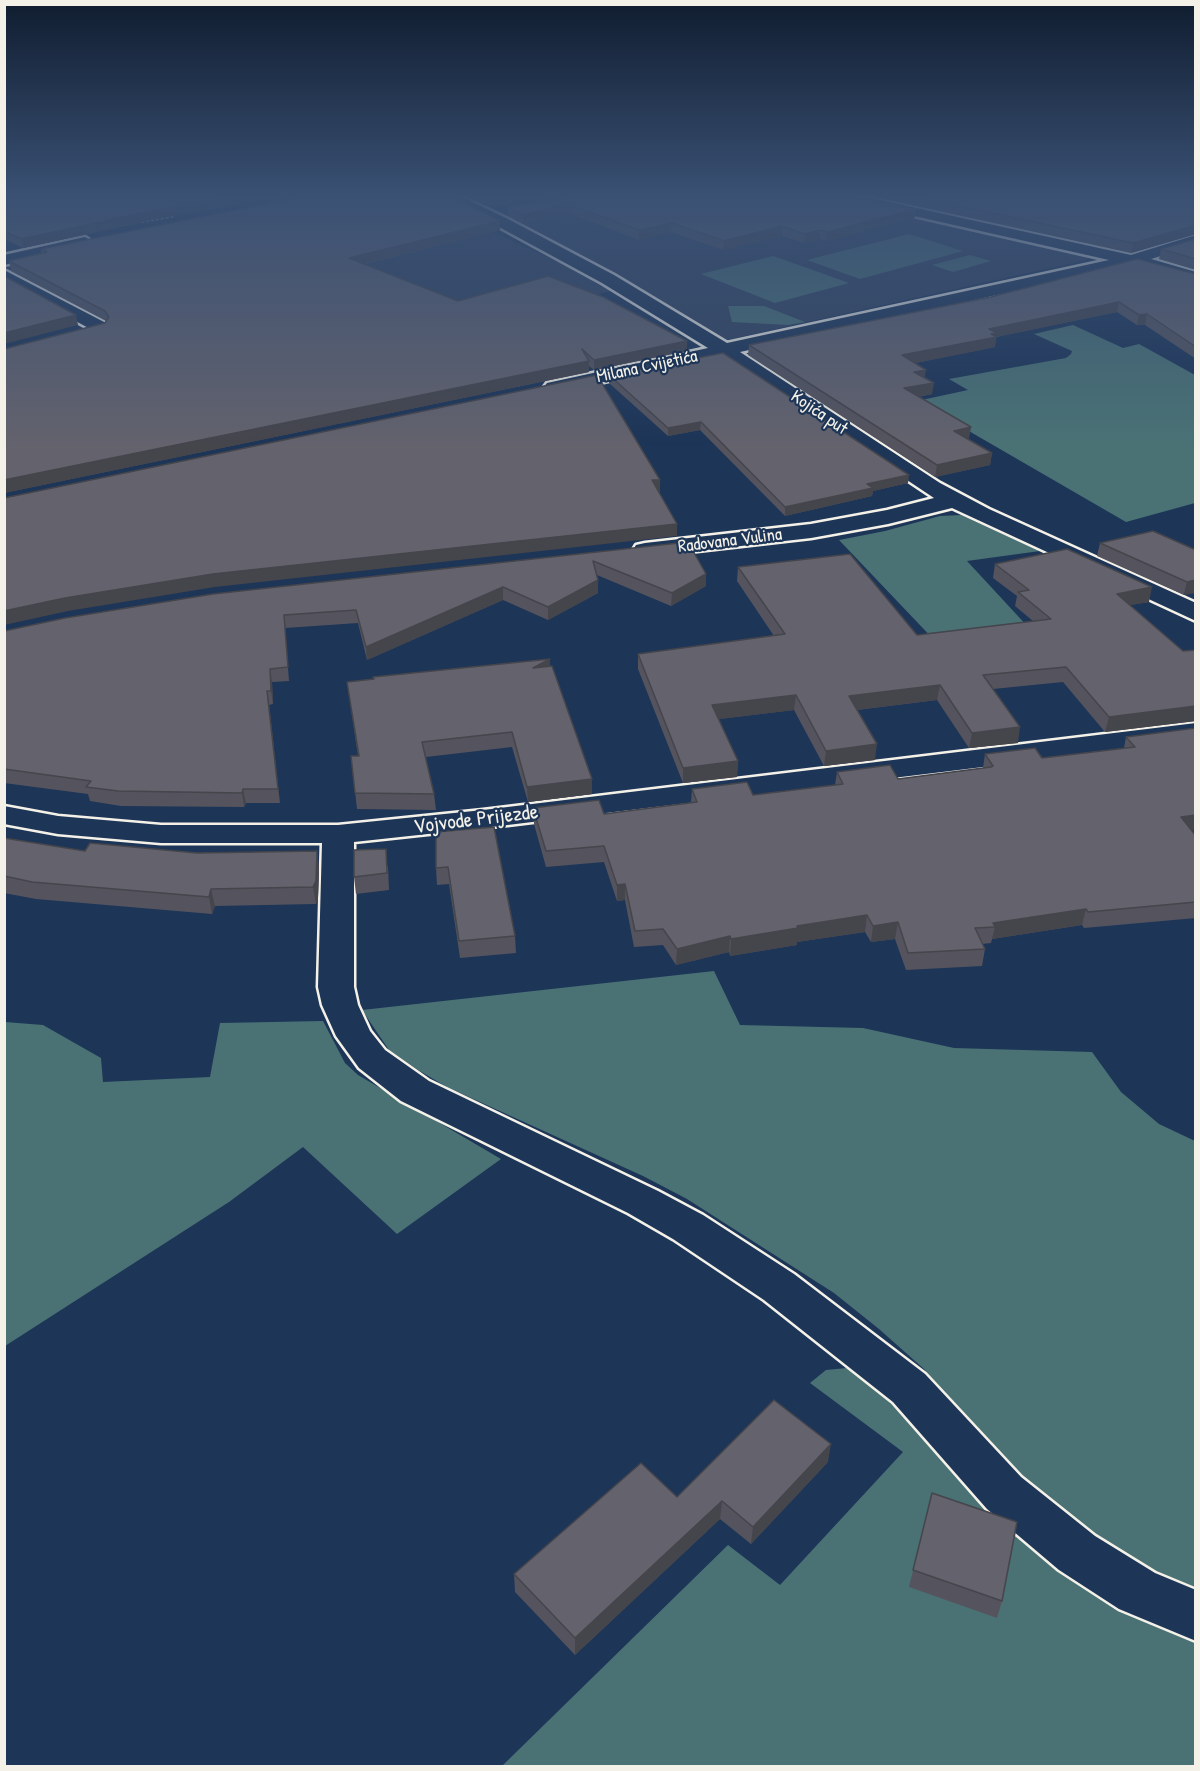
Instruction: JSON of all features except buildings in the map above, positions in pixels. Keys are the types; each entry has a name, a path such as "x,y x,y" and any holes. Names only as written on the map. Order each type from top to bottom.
{"street":[{"path":"13,280 100,327 79,332"},
{"name":"Kojića put","path":"608,280 725,350 913,476 954,500 1196,613"},
{"name":"Milana Cvijetića","path":"540,390 1037,280"},
{"name":"Radovana Vulina","path":"617,554 811,531 888,517 954,500"},
{"name":"Vojvode Prijezde","path":"4,815 58,825 161,834 338,834 507,816 1196,732"},
{"path":"338,834 336,987 340,1005 354,1036 372,1059 415,1091 643,1202 688,1227 779,1287 909,1389 1004,1493 1077,1553 1137,1591 1196,1616"}],"shaded area":[{"path":"346,280 590,280 611,291 308,371"},
{"path":"618,280 998,280 727,340 719,338"}],"green space":[{"path":"715,280 840,280 849,283 775,303"},
{"path":"728,306 764,306 805,322 788,325 732,322"},
{"path":"1073,325 1123,348 1139,344 1195,375 1195,503 1126,522 917,401 968,390 949,379 1066,358 1072,351 1034,334"},
{"path":"961,515 1040,551 967,561 1029,628 937,643 839,540 885,531 940,516"},
{"path":"714,971 740,1025 863,1028 954,1048 1092,1052 1121,1092 1159,1124 1195,1141 1195,1600 1145,1579 1021,1482 924,1369 834,1293 687,1199 643,1176 447,1087 418,1070 389,1050 362,1010"},
{"path":"323,1021 345,1063 358,1075 501,1159 397,1234 303,1147 229,1202 5,1346 5,1022 43,1025 101,1058 103,1082 210,1077 220,1023"},
{"path":"847,1368 880,1393 1014,1520 1195,1631 1195,1766 502,1766 728,1545 780,1585 903,1452 810,1383 826,1370"}]}
